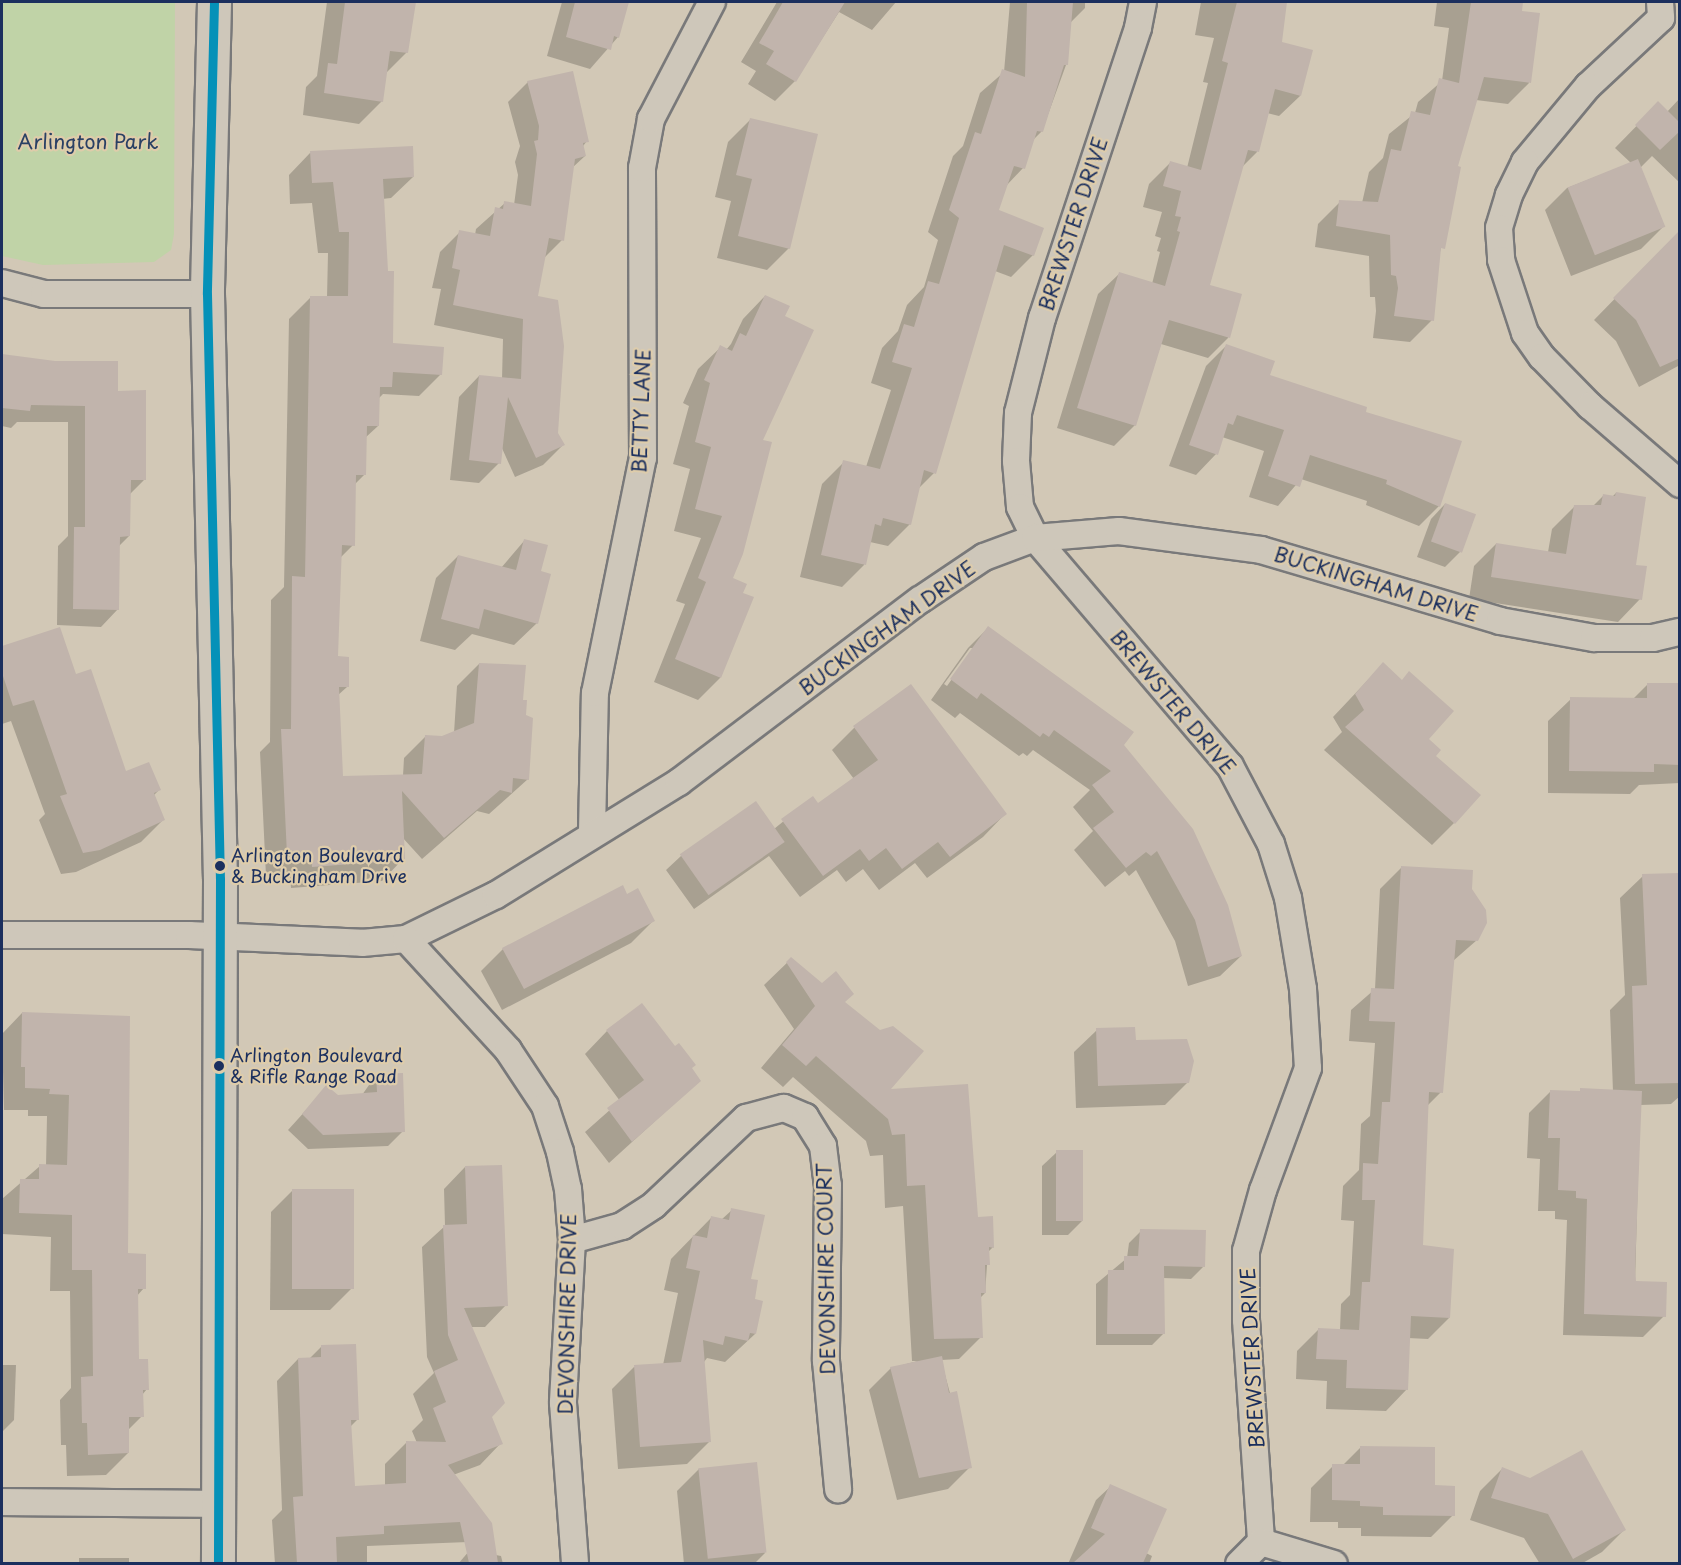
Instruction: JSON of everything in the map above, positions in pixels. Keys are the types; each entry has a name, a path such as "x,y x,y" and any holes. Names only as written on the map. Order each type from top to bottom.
{"main road":[{"path":"214,2 207,294 219,938 218,1563"}],"street":[{"name":"BETTY LANE","path":"592,832 595,693 643,458 642,168 651,119 712,2"},
{"name":"BREWSTER DRIVE","path":"1143,2 1138,28 1042,318 1018,413 1020,507 1035,537 1230,766 1271,844 1288,898 1303,989 1308,1068 1263,1190 1246,1251 1246,1320 1261,1542"},
{"path":"1667,8 1588,87 1525,162 1509,195 1499,228 1501,260 1525,333 1542,357 1590,406 1680,484"},
{"path":"2,283 44,294 207,294"},
{"name":"BUCKINGHAM DRIVE","path":"2,935 219,938 362,943 406,939 496,895 592,832 679,782 929,594 984,557 1035,537 1119,531 1261,550 1500,621 1594,638 1653,638 1680,632"},
{"name":"DEVONSHIRE DRIVE","path":"406,939 508,1050 545,1106 568,1189 572,1240 563,1403 575,1563"},
{"name":"DEVONSHIRE COURT","path":"572,1240 622,1226 654,1205 746,1118 784,1108 805,1117 823,1146 828,1185 826,1361 838,1489"},
{"path":"2,1502 217,1504"},
{"path":"1239,1563 1261,1542 1334,1563"}],"green space":[{"name":"Arlington Park","path":"2,2 175,2 174,234 171,250 154,262 43,265 2,256"}],"building":[{"path":"345,2 416,2 408,53 390,51 383,102 324,93 328,63 337,64"},
{"path":"575,2 629,2 619,38 614,36 611,50 566,37"},
{"path":"783,2 845,2 796,82 766,64 774,51 759,43"},
{"path":"1027,2 1073,2 1068,65 1064,65 1043,132 1037,131 1025,169 1014,166 999,210 1044,228 1034,256 1004,245 936,474 924,470 911,525 883,518 881,526 875,524 866,565 821,555 843,460 880,469 912,368 892,362 904,324 914,327 928,281 939,284 959,218 949,210 975,132 981,134 1002,69 1025,77"},
{"path":"1237,2 1287,2 1282,42 1313,50 1301,96 1275,89 1259,152 1248,150 1210,285 1242,294 1230,338 1169,320 1136,426 1077,408 1119,272 1165,286 1180,232 1177,231 1181,217 1175,216 1181,191 1163,186 1170,161 1201,170 1228,63 1222,61"},
{"path":"1471,2 1523,2 1522,11 1540,13 1531,83 1484,77 1458,166 1461,167 1445,249 1441,248 1434,321 1394,316 1398,288 1396,276 1391,275 1390,235 1336,226 1339,200 1378,202 1391,149 1401,151 1411,111 1430,115 1439,78 1459,83"},
{"path":"573,71 589,142 583,143 586,156 575,159 564,241 549,238 538,296 558,300 564,346 558,433 565,445 536,458 508,397 501,464 469,460 479,375 521,379 523,319 453,305 460,270 452,268 459,230 490,236 495,207 503,209 504,201 531,206 537,154 534,141 538,140 539,126 527,81"},
{"path":"1658,101 1680,123 1680,131 1660,150 1635,125"},
{"path":"750,118 818,134 790,249 738,236 752,179 736,175"},
{"path":"413,146 414,177 383,179 388,271 394,271 393,343 444,347 442,375 393,372 392,387 380,387 379,426 367,426 366,475 356,475 355,546 342,545 338,656 349,657 349,687 339,687 343,776 422,774 425,735 442,736 474,723 479,663 526,665 523,700 527,700 526,715 533,718 529,780 513,778 512,793 500,790 444,838 402,791 405,860 312,867 311,854 287,855 281,729 291,729 292,576 305,577 310,296 348,296 349,232 339,232 333,182 312,183 310,151"},
{"path":"1638,159 1665,227 1595,255 1568,187"},
{"path":"1680,230 1680,358 1660,367 1636,320 1613,298"},
{"path":"765,295 790,306 785,316 814,330 763,440 772,442 743,554 733,578 747,584 743,593 754,597 721,678 675,659 706,582 698,578 722,516 695,509 711,447 695,442 710,383 704,380 720,345 732,351 740,333 746,336"},
{"path":"1226,344 1275,361 1270,375 1367,407 1366,412 1462,441 1440,507 1386,484 1387,480 1310,455 1300,487 1268,476 1284,430 1237,415 1233,425 1228,423 1218,455 1189,445"},
{"path":"2,354 55,361 118,361 118,391 146,390 146,480 131,480 130,536 120,537 119,610 73,609 74,527 85,527 85,406 31,405 30,411 2,408"},
{"path":"1616,492 1646,497 1636,565 1647,566 1642,600 1491,577 1496,543 1566,554 1574,505 1601,505 1603,494 1615,496"},
{"path":"1445,503 1476,514 1462,553 1431,542"},
{"path":"524,539 548,545 541,571 551,574 538,624 484,609 479,629 441,619 458,555 516,570"},
{"path":"988,626 1134,732 1124,745 1193,829 1228,905 1242,956 1208,967 1195,920 1157,851 1151,856 1146,852 1126,868 1093,828 1114,812 1092,785 1111,771 1054,730 1049,737 1043,733 1040,737 981,693 977,699 950,679"},
{"path":"60,627 76,674 91,669 126,771 149,762 161,790 154,793 165,820 100,850 83,853 60,796 67,794 34,700 13,706 2,673 2,646"},
{"path":"1383,662 1402,680 1409,671 1454,711 1429,739 1441,750 1436,756 1481,795 1455,824 1345,727 1364,710 1355,694"},
{"path":"1647,683 1680,683 1680,765 1654,764 1654,772 1569,771 1570,697 1647,698"},
{"path":"911,684 1007,814 950,857 938,842 902,869 886,848 869,861 860,849 823,876 781,819 813,796 818,803 878,760 853,726"},
{"path":"756,801 785,842 708,895 680,854"},
{"path":"1401,866 1473,870 1472,889 1486,910 1487,923 1478,941 1456,940 1443,1093 1429,1092 1423,1245 1454,1249 1450,1318 1411,1316 1408,1390 1346,1388 1347,1360 1316,1359 1318,1328 1359,1330 1362,1282 1370,1282 1375,1200 1362,1200 1363,1163 1378,1164 1382,1102 1390,1102 1395,1022 1369,1021 1371,988 1394,989"},
{"path":"1680,873 1680,1083 1635,1084 1632,986 1647,985 1642,874"},
{"path":"623,885 627,894 638,888 655,921 524,989 502,948"},
{"path":"791,957 822,983 836,971 854,994 845,1002 880,1030 893,1026 924,1051 891,1089 968,1084 978,1217 993,1216 994,1248 989,1247 990,1265 985,1265 986,1293 981,1293 983,1338 934,1339 925,1185 907,1186 905,1134 892,1135 888,1119 816,1056 806,1066 782,1045 815,1006 786,962"},
{"path":"642,1003 675,1046 679,1043 696,1065 692,1068 701,1081 632,1142 607,1108 644,1080 606,1030"},
{"path":"22,1012 130,1016 128,1253 146,1254 146,1289 138,1289 139,1359 148,1359 149,1390 143,1390 144,1417 129,1417 129,1453 88,1455 87,1423 82,1423 81,1377 93,1376 92,1270 72,1270 72,1215 19,1213 20,1179 39,1179 39,1164 67,1165 69,1095 49,1094 50,1089 25,1088 25,1067 21,1067"},
{"path":"1135,1027 1136,1040 1187,1039 1194,1061 1189,1083 1098,1086 1096,1028"},
{"path":"403,1073 405,1132 323,1135 302,1114 326,1085 338,1095 377,1092 376,1074"},
{"path":"1580,1088 1642,1091 1636,1281 1667,1282 1666,1317 1584,1314 1587,1199 1576,1198 1576,1191 1558,1190 1560,1138 1548,1138 1550,1090 1580,1091"},
{"path":"1056,1150 1083,1150 1083,1221 1056,1221"},
{"path":"502,1165 508,1306 464,1308 505,1403 492,1417 503,1444 448,1465 492,1523 498,1563 469,1563 460,1522 384,1526 384,1534 336,1537 337,1563 297,1563 293,1497 303,1496 298,1358 321,1357 321,1345 356,1344 359,1420 351,1420 355,1486 406,1483 406,1441 446,1442 433,1408 446,1402 434,1371 458,1360 448,1335 443,1225 467,1224 465,1166"},
{"path":"292,1189 354,1189 354,1289 292,1289"},
{"path":"731,1208 765,1215 751,1279 758,1280 755,1299 763,1301 756,1334 750,1333 748,1341 725,1336 723,1345 703,1340 711,1442 640,1447 634,1365 681,1362 700,1271 686,1268 693,1235 707,1238 711,1216 729,1220"},
{"path":"1140,1229 1206,1230 1205,1267 1164,1266 1165,1334 1107,1334 1108,1270 1124,1270 1124,1256 1138,1256"},
{"path":"942,1356 949,1393 957,1391 972,1468 919,1478 890,1367"},
{"path":"1360,1446 1435,1447 1435,1485 1455,1486 1455,1516 1383,1515 1383,1507 1360,1506 1360,1501 1332,1500 1332,1464 1360,1464"},
{"path":"1582,1450 1626,1530 1573,1559 1548,1514 1491,1498 1502,1467 1530,1478"},
{"path":"757,1462 767,1553 708,1559 698,1468"},
{"path":"1110,1484 1167,1509 1143,1563 1073,1563 1105,1534 1091,1528"}],"transit line":[{"path":"214,2 207,294 220,879 218,1564"}],"place":[{"name":"Arlington Boulevard & Buckingham Drive","path":"220,866"},
{"name":"Arlington Boulevard & Rifle Range Road","path":"219,1066"}]}
